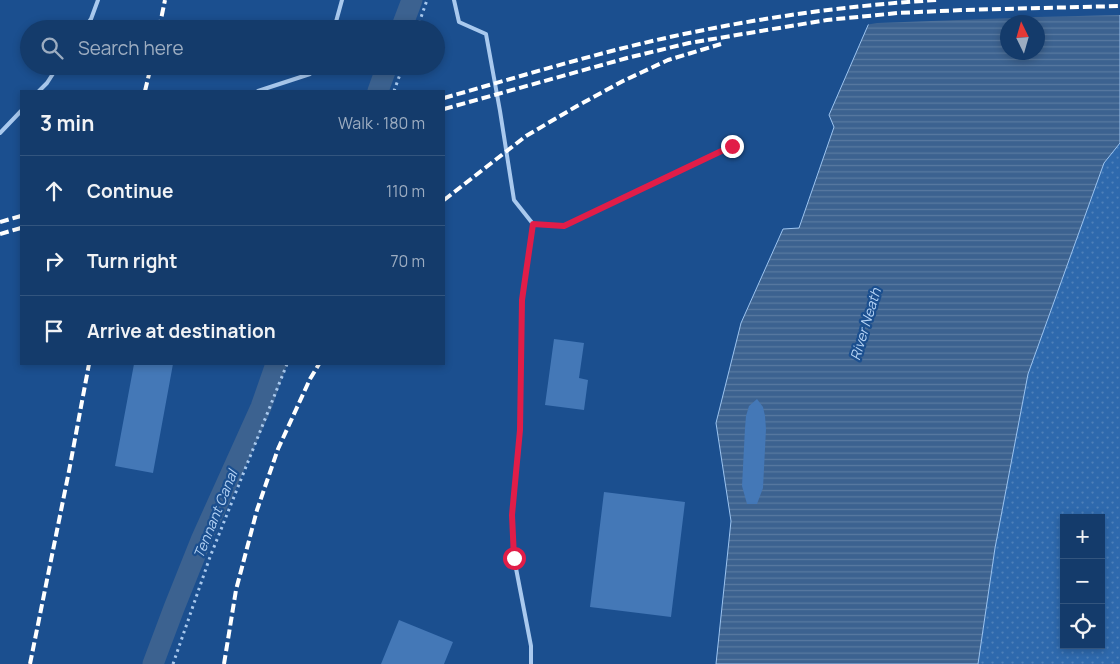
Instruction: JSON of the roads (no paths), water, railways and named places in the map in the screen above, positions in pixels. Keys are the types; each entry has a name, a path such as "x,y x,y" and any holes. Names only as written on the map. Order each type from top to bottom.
{"lane":[{"path":"90,20 98,0"},
{"path":"336,20 342,0"},
{"path":"454,0 459,22 486,34 514,200 533,224 522,300 520,430 512,515 514,558 531,646 531,664"},
{"path":"40,90 52,75"},
{"path":"261,90 307,75"},
{"path":"0,133 20,112"},
{"path":"533,224 564,226 732,146"}],"water":[{"name":"River Neath","path":"879,0 1120,0 1120,143 1104,163 1028,374 995,548 978,664 716,664 731,521 716,423 741,323 783,229 799,228 834,127 829,115"}],"waterway":[{"name":"Tennant Canal","path":"404,20 412,0"},
{"name":"Tennant Canal","path":"378,90 384,75"},
{"name":"Tennant Canal","path":"153,664 202,538 261,407 276,365"}],"railway":[{"path":"161,20 165,0"},
{"path":"445,98 596,55 689,33 813,12 937,0"},
{"path":"445,109 627,58 689,43 827,20 898,13 1120,6"},
{"path":"445,199 526,136 577,106 623,81 668,60 721,44"},
{"path":"145,90 149,75"},
{"path":"0,222 20,216"},
{"path":"0,234 20,228"},
{"path":"30,664 89,365"},
{"path":"224,664 236,590 257,510 278,449 310,379 318,365"}]}
